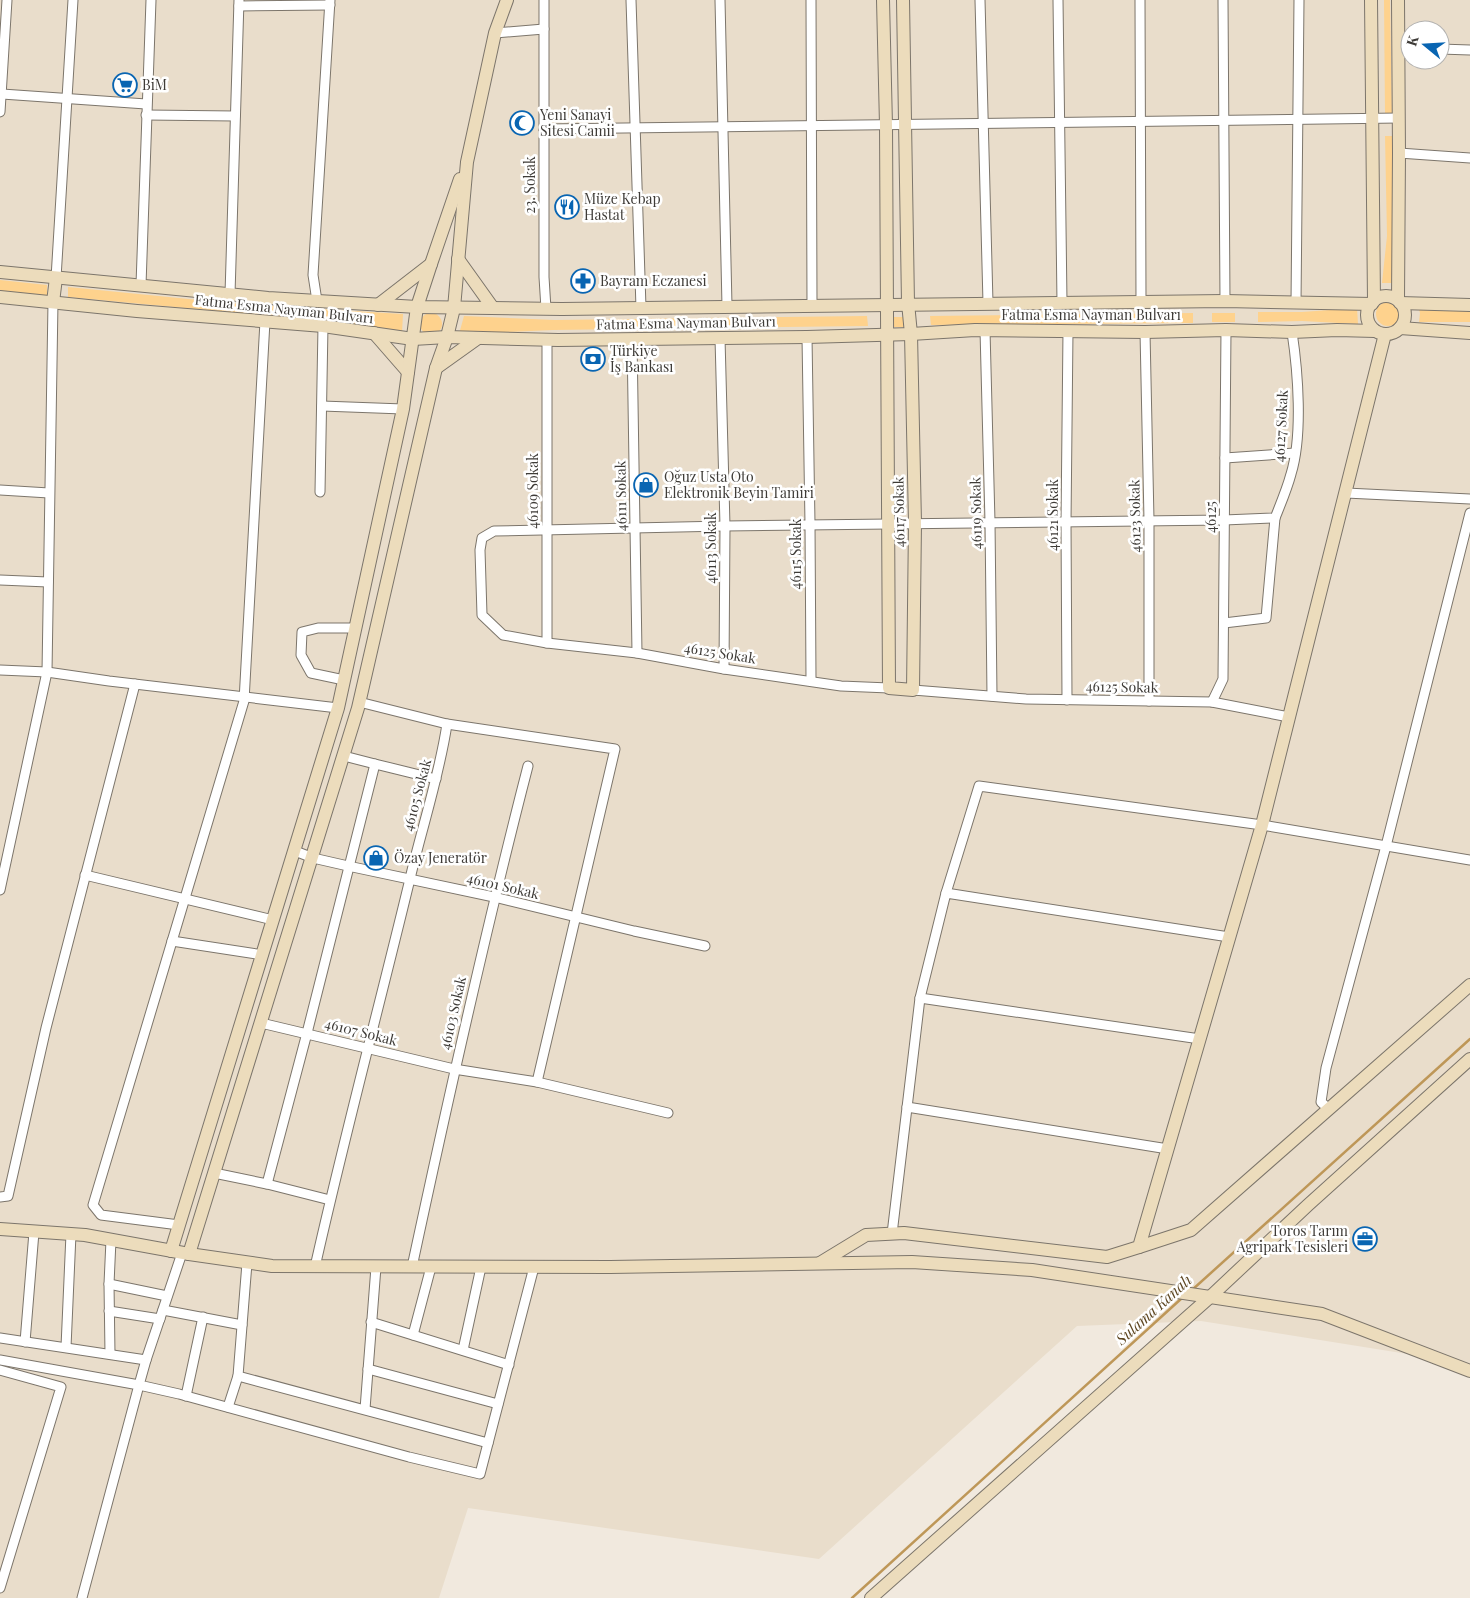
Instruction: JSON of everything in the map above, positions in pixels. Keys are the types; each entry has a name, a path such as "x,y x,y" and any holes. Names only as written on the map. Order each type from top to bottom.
{"street":[{"path":"0,109 7,0"},
{"path":"0,890 47,672 53,302 68,99 73,0"},
{"path":"141,285 151,0"},
{"path":"181,1253 179,1225 338,708 403,409 417,307 467,162 496,33 507,0"},
{"name":"23. Sokak","path":"544,0 544,276 546,309"},
{"path":"631,0 641,308"},
{"path":"720,0 727,306"},
{"path":"811,0 812,306"},
{"name":"46117 Sokak","path":"883,0 886,125 889,688"},
{"name":"46117 Sokak","path":"904,0 904,124 915,523 913,690"},
{"path":"980,0 988,303"},
{"path":"1058,0 1062,302"},
{"path":"1140,0 1141,302"},
{"path":"1223,0 1225,301"},
{"path":"1296,303 1299,0"},
{"path":"1370,0 1373,302 1368,315 1371,326 1380,332 1390,334 1400,328 1405,318 1405,312 1399,301 1399,118 1402,70"},
{"path":"1398,0 1401,20"},
{"path":"230,294 239,3 330,2 313,274 318,301"},
{"path":"496,33 544,29"},
{"path":"1450,49 1470,50"},
{"path":"2,94 146,104"},
{"path":"146,115 235,116"},
{"path":"544,129 1399,118"},
{"path":"1399,154 1470,158"},
{"path":"82,1598 146,1360 181,1253 214,1173 313,858 359,702 436,368 447,337 454,308 467,162"},
{"path":"458,259 493,308"},
{"path":"378,305 431,264"},
{"name":"Fatma Esma Nayman Bulvarı","path":"0,272 318,301 454,308 641,308 908,303 1373,302"},
{"name":"Fatma Esma Nayman Bulvarı","path":"0,297 323,326 412,339 447,337 547,340 807,337 984,330 1145,332 1226,330 1292,332 1337,330 1380,332"},
{"path":"1373,302 1386,297 1399,301 1470,305"},
{"path":"179,1225 101,1214 93,1205 244,701 265,321"},
{"path":"320,492 323,326"},
{"path":"1400,328 1470,333"},
{"name":"46119 Sokak","path":"984,330 990,522 992,696"},
{"name":"46125","path":"1212,702 1223,679 1226,330"},
{"name":"46121 Sokak","path":"1068,331 1066,522 1068,700"},
{"name":"46123 Sokak","path":"1145,332 1149,520 1149,700"},
{"name":"46127 Sokak","path":"1224,623 1266,618 1275,518 1292,473 1295,453 1298,408 1292,332"},
{"path":"1139,1247 1262,825 1346,493 1380,332"},
{"path":"374,333 408,372"},
{"name":"46115 Sokak","path":"807,337 810,680"},
{"path":"436,368 478,338"},
{"name":"46113 Sokak","path":"720,338 725,526 724,668"},
{"name":"46111 Sokak","path":"632,339 637,653"},
{"name":"46109 Sokak","path":"547,340 547,643"},
{"path":"322,406 403,409"},
{"path":"1225,458 1295,453"},
{"path":"0,490 49,493"},
{"path":"1346,493 1470,499"},
{"path":"1329,1109 1321,1102 1326,1068 1386,846 1470,513"},
{"path":"547,530 810,524 1275,518"},
{"name":"46125 Sokak","path":"547,530 494,531 482,538 480,550 482,615 503,635 547,643 637,653 841,686 889,688"},
{"path":"0,580 48,582"},
{"path":"344,680 311,673 300,655 302,632 318,628 355,628"},
{"path":"0,670 47,672 338,708"},
{"path":"0,1196 8,1196 46,1028 135,684"},
{"path":"889,688 913,690"},
{"name":"46125 Sokak","path":"913,690 1068,700 1212,702 1289,717"},
{"path":"359,702 447,724 615,749 537,1082"},
{"name":"46105 Sokak","path":"315,1267 330,1200 436,779 447,724"},
{"path":"344,756 436,779"},
{"path":"267,1184 375,764"},
{"name":"46103 Sokak","path":"412,1267 454,1069 494,897 528,766"},
{"path":"892,1234 920,998 946,893 979,786 1262,825 1470,860"},
{"name":"46101 Sokak","path":"295,851 313,858 494,897 705,946"},
{"path":"86,875 274,920"},
{"path":"946,893 1229,938"},
{"path":"172,941 263,955"},
{"path":"820,1263 866,1234 904,1233 1107,1256 1191,1230 1470,985"},
{"path":"920,998 1200,1039"},
{"name":"46107 Sokak","path":"261,1022 454,1069 537,1082 668,1113"},
{"path":"872,1598 1210,1297 1308,1205 1470,1059"},
{"path":"907,1107 1168,1149"},
{"path":"214,1173 330,1200"},
{"path":"0,1229 71,1234 272,1266 534,1267 912,1262 1032,1270 1322,1314 1470,1371"},
{"path":"25,1342 34,1232"},
{"path":"66,1348 71,1234"},
{"path":"110,1354 109,1284 111,1240"},
{"path":"228,1407 238,1376 247,1263"},
{"path":"365,1409 376,1267"},
{"path":"413,1335 431,1267"},
{"path":"462,1350 482,1267"},
{"path":"0,1360 139,1385 186,1396 409,1457 480,1474 534,1267"},
{"path":"109,1284 167,1296"},
{"path":"109,1311 203,1317 242,1325"},
{"path":"186,1396 203,1317"},
{"path":"372,1322 509,1365"},
{"path":"0,1338 146,1360"},
{"path":"368,1369 498,1404"},
{"path":"0,1370 61,1387 0,1588"},
{"path":"238,1376 488,1443"}],"shaded area":[{"path":"0,0 1470,0 1470,1364 1201,1321 1077,1326 819,1559 468,1508 439,1598 0,1598"},
{"path":"1384,0 1390,0 1392,113 1385,113"},
{"path":"1385,136 1392,136 1392,210 1396,283 1382,283 1387,236"},
{"path":"0,280 47,285 47,296 0,291"},
{"path":"68,287 239,304 403,314 402,333 238,313 68,297"},
{"path":"1388,302 1397,305 1400,314 1397,323 1388,326 1379,323 1376,314 1379,305"},
{"path":"1418,306 1470,311 1470,322 1419,322 1420,313"},
{"path":"1357,308 1358,324 1302,321 1258,322 1258,312 1302,312"},
{"path":"431,313 439,316 442,324 439,332 431,335 423,332 420,324 423,316"},
{"path":"1193,313 1193,323 931,325 930,316"},
{"path":"1212,313 1235,313 1235,322 1212,322"},
{"path":"464,316 555,320 867,316 868,326 553,330 459,334"},
{"path":"889,317 910,317 910,327 889,327"}],"waterway":[{"name":"Sulama Kanalı","path":"1192,1290 1470,1039"},
{"name":"Sulama Kanalı","path":"852,1598 1182,1298"}],"place":[{"name":"BiM","path":"125,85"},
{"name":"Yeni Sanayi Sitesi Camii","path":"522,123"},
{"name":"Müze Kebap Hastat","path":"567,207"},
{"name":"Bayram Eczanesi","path":"583,281"},
{"name":"Türkiye İş Bankası","path":"593,359"},
{"name":"Oğuz Usta Oto Elektronik Beyin Tamiri","path":"646,485"},
{"name":"Özay Jeneratör","path":"376,858"},
{"name":"Toros Tarım Agripark Tesisleri","path":"1365,1239"}]}
